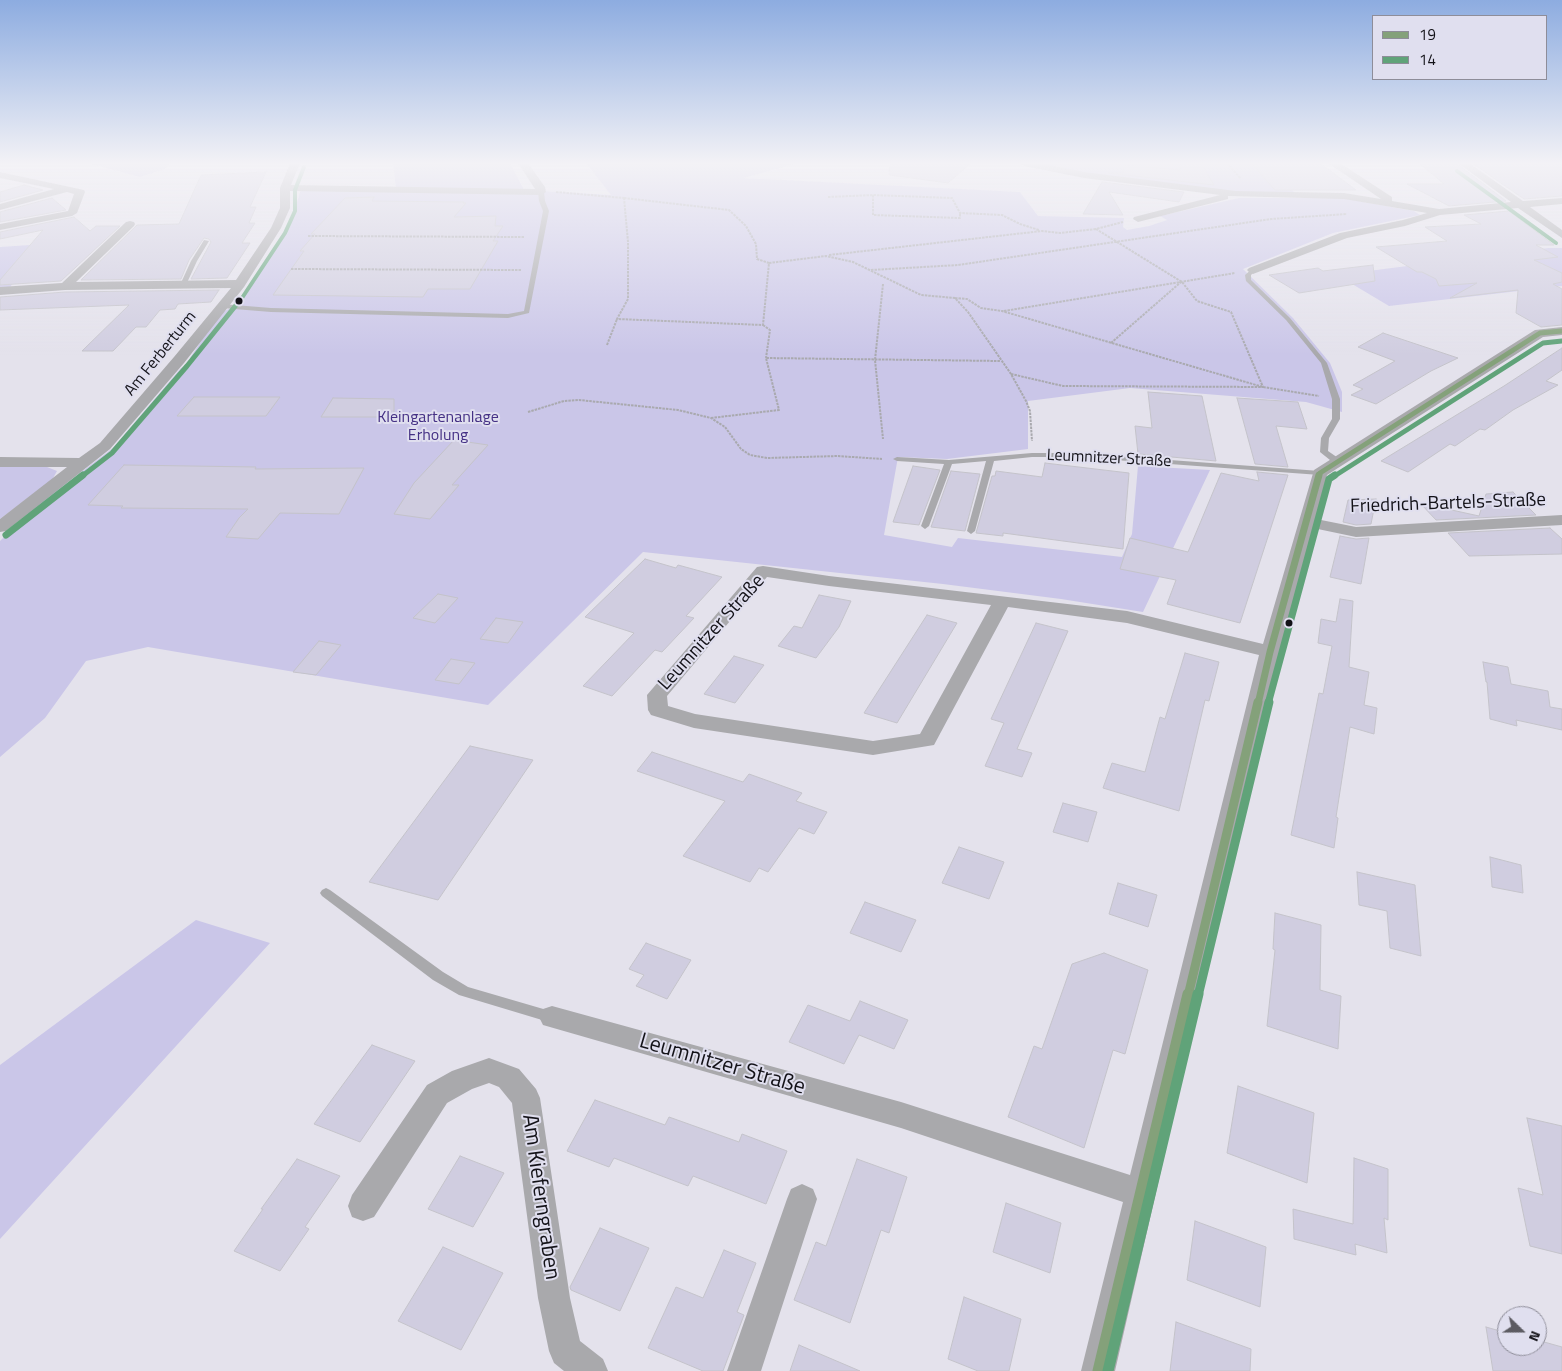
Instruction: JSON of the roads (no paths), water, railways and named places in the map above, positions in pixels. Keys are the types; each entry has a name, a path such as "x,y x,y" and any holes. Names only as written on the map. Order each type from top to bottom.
{"street":[{"path":"64,286 127,227"},
{"name":"Am Ferberturm","path":"0,527 105,446 127,422 240,284 276,227"},
{"path":"1253,270 1344,235 1383,227"},
{"path":"1551,227 1562,235"},
{"path":"0,290 64,286 240,284"},
{"path":"1098,1371 1270,652 1320,473 1540,333 1562,331"},
{"path":"0,462 83,463"},
{"name":"Friedrich-Bartels-Straße","path":"1307,522 1356,532 1562,520"},
{"name":"Leumnitzer Straße","path":"1002,601 927,740 873,748 694,721 658,710 657,695 763,571 829,581 1002,601 1127,617 1270,652"},
{"name":"Leumnitzer Straße","path":"552,1017 901,1115 1140,1194"},
{"name":"Am Kieferngraben","path":"363,1206 436,1094 462,1080 489,1070 509,1078 526,1098 554,1298 566,1351 591,1371"},
{"path":"744,1371 802,1199"}],"lane":[{"path":"222,306 271,310 435,312 508,316 527,312 543,227"},
{"path":"183,285 206,241"},
{"path":"1253,270 1248,275 1248,280 1288,318 1324,363 1336,400 1336,419 1324,438 1324,452 1338,462"},
{"name":"Leumnitzer Straße","path":"898,460 949,462 1032,454 1074,455 1320,473"},
{"path":"971,531 991,458"},
{"path":"924,526 949,462"},
{"name":"Leumnitzer Straße","path":"326,893 438,976 464,991 552,1017"}],"park label":[{"name":"Kleingartenanlage Erholung","path":"438,427"}]}
